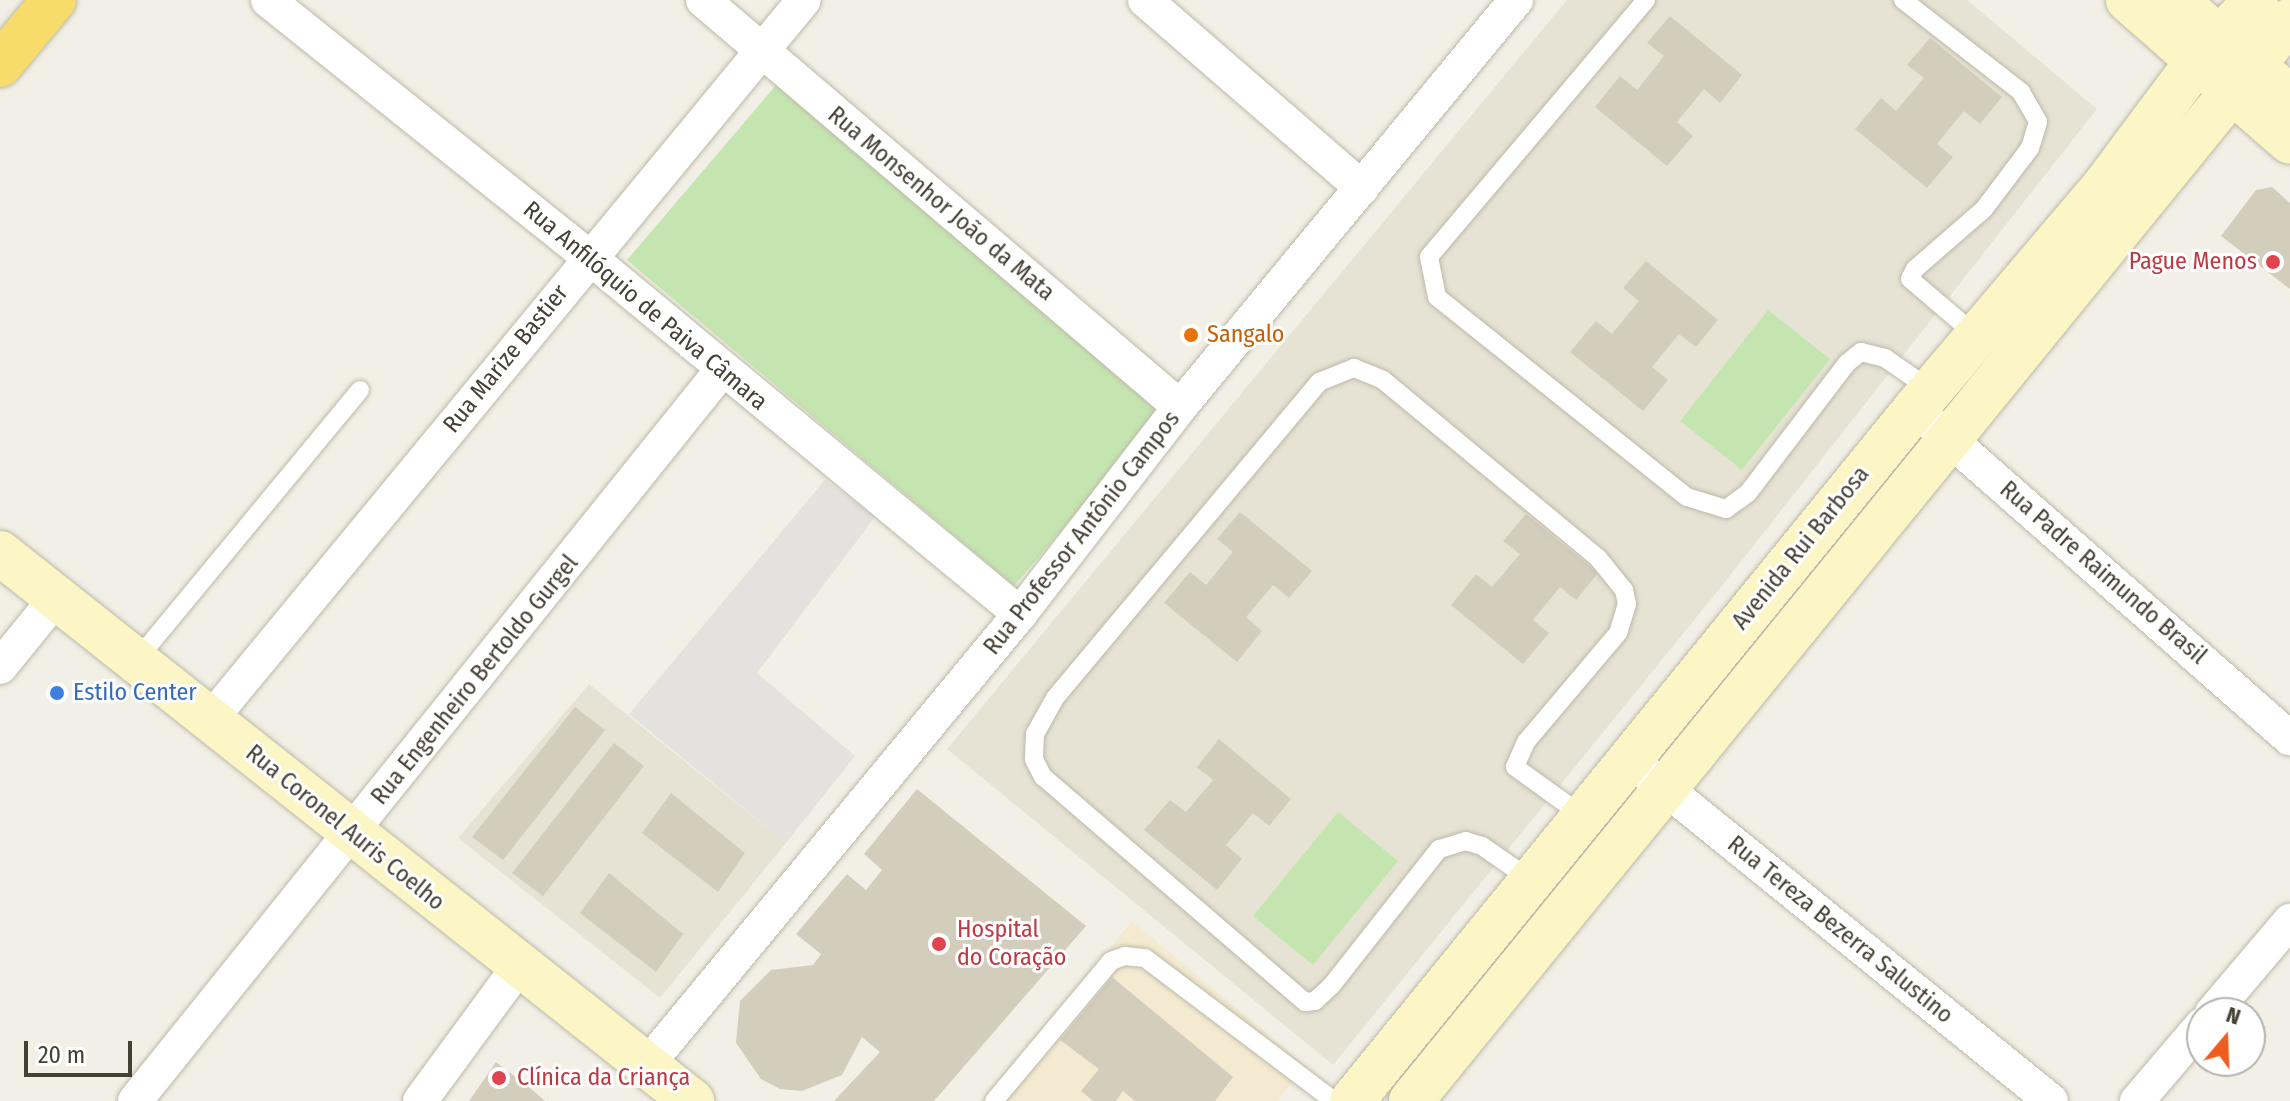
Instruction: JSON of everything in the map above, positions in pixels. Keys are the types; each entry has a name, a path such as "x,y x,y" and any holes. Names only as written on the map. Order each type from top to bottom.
{"highway":[{"path":"0,65 54,0"}],"main road":[{"path":"2128,0 2208,51 2242,79 2290,142"},
{"path":"2175,0 2208,51"},
{"name":"Avenida Rui Barbosa","path":"1411,1101 1950,439 1994,350 2105,185 2208,51 2256,0"},
{"name":"Avenida Rui Barbosa","path":"1352,1099 1923,400 1994,350 2242,79 2290,20"},
{"path":"2242,79 2290,97"},
{"name":"Rua Coronel Auris Coelho","path":"0,553 692,1101"}],"street":[{"name":"Rua Anfilóquio de Paiva Câmara","path":"268,0 589,257 1020,614"},
{"name":"Rua Monsenhor João da Mata","path":"703,0 1180,407"},
{"name":"Rua Marize Bastier","path":"210,720 804,0"},
{"path":"1145,0 1362,188"},
{"name":"Rua Professor Antônio Campos","path":"647,1065 1020,614 1180,407 1516,0"},
{"name":"Rua Engenheiro Bertoldo Gurgel","path":"135,1101 722,370"},
{"name":"Rua Padre Raimundo Brasil","path":"1923,400 1950,439 2290,738"},
{"path":"0,667 56,598"},
{"name":"Rua Tereza Bezerra Salustino","path":"1629,759 2051,1101"},
{"path":"2226,997 2290,921"},
{"path":"420,1101 519,966"},
{"path":"2137,1101 2186,1044"}],"lane":[{"path":"1646,0 1429,257 1437,297 1687,497 1726,509 1748,493 1847,363 1861,352 1885,358 1923,400"},
{"path":"1903,0 2021,92 2038,122 2030,148 1984,209 1915,269 1910,279 1994,350"},
{"path":"1531,880 1482,846 1466,841 1439,849 1331,986 1315,1001 1305,1002 1043,777 1034,759 1035,734 1055,698 1319,382 1354,368 1383,380 1598,558 1624,590 1627,604 1618,633 1526,742 1515,767 1583,816"},
{"path":"135,662 360,390"},
{"path":"994,1101 1111,961 1125,956 1145,958 1352,1099"}],"shaded area":[{"path":"1567,0 1967,0 2097,109 1721,587 1333,1065 947,749"},
{"path":"825,480 875,517 757,673 855,756 786,843 629,714"},
{"path":"589,684 786,843 660,998 458,838"},
{"path":"1132,921 1306,1066 1277,1101 981,1101"}],"green space":[{"path":"777,84 1164,411 1014,586 627,260"},
{"path":"1768,310 1830,359 1742,470 1680,421"},
{"path":"1338,812 1398,861 1313,965 1253,916"}],"building":[{"path":"1670,16 1742,75 1720,103 1704,89 1677,122 1693,136 1667,166 1595,107 1620,76 1637,90 1664,56 1647,43"},
{"path":"1930,38 2002,97 1980,124 1964,111 1937,144 1953,157 1927,188 1855,129 1881,98 1896,111 1924,78 1907,65"},
{"name":"Pague Menos","path":"2272,187 2290,203 2290,289 2221,236 2256,190"},
{"path":"1646,261 1718,320 1696,347 1679,334 1652,367 1668,380 1643,411 1570,352 1596,321 1612,334 1639,301 1623,288"},
{"path":"1240,512 1312,571 1289,598 1273,585 1246,617 1262,631 1237,662 1164,603 1190,572 1206,585 1233,552 1217,539"},
{"path":"1526,514 1598,573 1576,600 1560,587 1533,620 1549,633 1523,664 1451,605 1476,574 1492,587 1520,554 1503,541"},
{"path":"575,707 605,730 503,860 472,837"},
{"path":"1219,739 1291,799 1269,826 1253,813 1226,845 1242,859 1217,890 1144,830 1170,800 1186,812 1213,780 1197,767"},
{"path":"614,743 644,766 543,896 512,873"},
{"name":"Hospital do Coração","path":"917,789 1086,926 934,1101 834,1101 880,1052 862,1037 842,1075 802,1091 780,1089 761,1079 736,1043 740,1001 771,970 813,965 821,954 796,934 847,874 866,890 882,870 864,854"},
{"path":"671,793 745,853 718,892 642,833"},
{"path":"609,873 683,934 656,972 580,913"},
{"path":"1112,977 1233,1077 1215,1101 1135,1101 1123,1091 1116,1101 1093,1101 1081,1091 1099,1069 1060,1040"},
{"name":"Clínica da Criança","path":"496,1062 536,1093 545,1101 469,1101"}],"place":[{"name":"Pague Menos","path":"2273,262"},
{"name":"Sangalo","path":"1191,335"},
{"name":"Estilo Center","path":"57,693"},
{"name":"Hospital do Coração","path":"939,944"},
{"name":"Clínica da Criança","path":"499,1078"}]}
